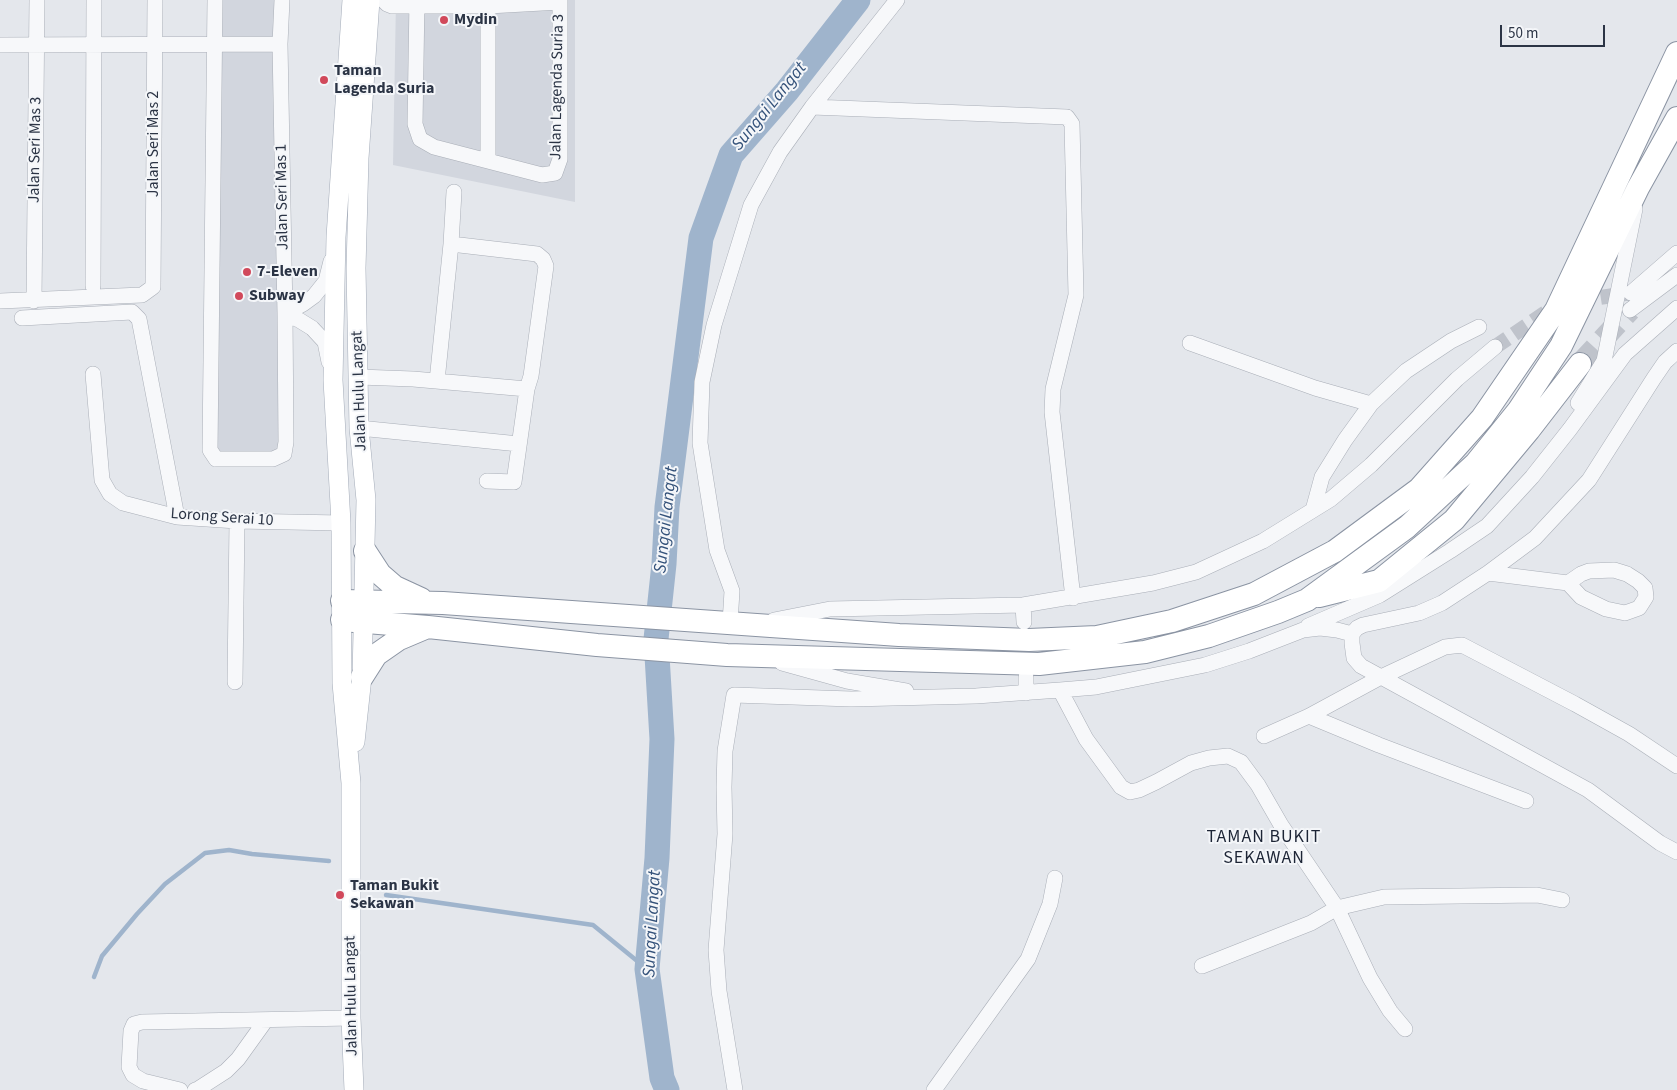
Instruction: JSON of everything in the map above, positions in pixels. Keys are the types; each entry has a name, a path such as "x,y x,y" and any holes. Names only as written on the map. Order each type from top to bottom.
{"highway":[{"path":"353,611 429,603 602,613 899,636 1029,640 1096,637 1172,622 1254,594 1335,551 1419,489 1482,418 1556,310 1677,53"},
{"path":"1307,600 1408,527 1476,463 1512,418 1561,346 1638,188 1677,118"},
{"path":"353,611 428,627 597,645 727,655 1039,664 1145,652 1209,636 1307,600 1379,581 1454,520 1530,430 1580,364"},
{"path":"365,551 380,574 395,587 429,603"},
{"path":"362,676 376,655 399,639 428,627"}],"main road":[{"name":"Jalan Hulu Langat","path":"351,783 362,676 341,523 334,380 336,237 352,0"},
{"name":"Jalan Hulu Langat","path":"354,1090 351,1018 351,783 342,683 353,611 365,551 366,500 359,428 356,268 359,158 370,0"}],"street":[{"name":"Jalan Seri Mas 3","path":"34,300 37,0"},
{"path":"93,286 94,0"},
{"name":"Jalan Seri Mas 2","path":"34,300 142,295 153,287 155,0"},
{"path":"215,0 215,44"},
{"name":"Jalan Seri Mas 1","path":"215,44 210,450 216,459 273,459 284,454 286,442 280,44 282,0"},
{"path":"383,0 386,4 392,6 417,3 560,1"},
{"path":"897,0 812,107 780,152 752,205 714,325 702,382 700,443 717,550 732,591 732,623 830,610 1023,605 1153,583 1196,572 1262,541 1331,499 1371,465 1457,379 1494,346"},
{"name":"Jalan Lagenda Suria 3","path":"488,161 542,175 555,173 560,159 560,1"},
{"path":"417,3 416,124 420,139 434,147 488,161 488,3"},
{"path":"0,45 280,44"},
{"path":"812,107 1067,118 1072,124 1076,294 1053,390 1052,412 1073,598"},
{"path":"1532,477 1604,362 1638,188"},
{"path":"437,381 451,244 454,192"},
{"path":"285,314 304,304 314,296 326,281 336,237"},
{"path":"451,244 537,254 544,259 546,266 514,482 487,482"},
{"path":"1631,292 1677,253"},
{"path":"1630,310 1677,275"},
{"path":"0,301 34,300"},
{"path":"1249,651 1380,595 1487,526 1532,477 1625,354 1677,308"},
{"path":"22,318 132,312 139,319 177,517"},
{"path":"285,314 312,328 325,342 334,380"},
{"path":"1313,510 1322,477 1345,440 1371,404 1406,371 1451,341 1479,327"},
{"path":"1190,343 1315,388 1371,404"},
{"path":"1677,351 1665,362 1654,378 1589,480 1535,538 1488,573 1442,603 1418,613 1364,625 1357,628 1352,634 1352,651 1354,658 1361,666 1588,790 1660,843 1677,852"},
{"name":"Lorong Serai 10","path":"93,374 102,480 110,494 123,503 177,517 237,521 341,523"},
{"path":"359,377 437,381 527,389"},
{"path":"359,428 519,444"},
{"path":"235,682 237,521"},
{"path":"1488,573 1568,583"},
{"path":"1023,605 1024,622"},
{"path":"735,1090 719,991 716,950 725,834 725,751 734,695 851,699 1026,693 1096,687 1205,665 1249,651 1303,630 1329,629 1352,634"},
{"path":"1264,736 1309,716 1381,677 1445,647 1462,645 1629,734 1677,766"},
{"path":"756,656 847,681 937,696"},
{"path":"1026,677 1026,693"},
{"path":"1060,690 1086,739 1121,787 1130,792 1156,782 1191,763 1209,758 1228,756 1241,762 1258,785 1281,825 1338,908 1370,978 1390,1010 1406,1029"},
{"path":"1309,716 1526,801"},
{"path":"934,1090 1028,959 1050,904 1055,878"},
{"path":"1202,966 1312,923 1338,908 1384,897 1537,895 1562,900"},
{"path":"180,1090 143,1081 134,1075 130,1067 131,1031 134,1024 142,1022 351,1018"},
{"path":"195,1090 226,1071 238,1059 266,1020"}],"shaded area":[{"path":"220,0 277,0 280,452 219,456 213,448"},
{"path":"396,0 575,0 575,202 393,165"}],"waterway":[{"name":"Sungai Langat","path":"667,1090 662,1078 647,969 657,858 662,739 656,639 664,564 667,507 701,238 731,155 787,91 858,0"},
{"path":"94,977 102,956 137,914 165,884 205,853 229,850 329,861"},
{"path":"386,895 593,925 647,969"}],"tunnel":[{"path":"1578,301 1629,293"},
{"path":"1495,347 1554,307"},
{"path":"1580,364 1630,310"}],"place":[{"name":"Mydin","path":"444,20"},
{"name":"Taman Lagenda Suria","path":"324,80"},
{"name":"7-Eleven","path":"247,272"},
{"name":"Subway","path":"239,296"},
{"name":"Taman Bukit Sekawan","path":"340,895"}],"district":[{"name":"TAMAN BUKIT SEKAWAN","path":"1264,848"}]}
